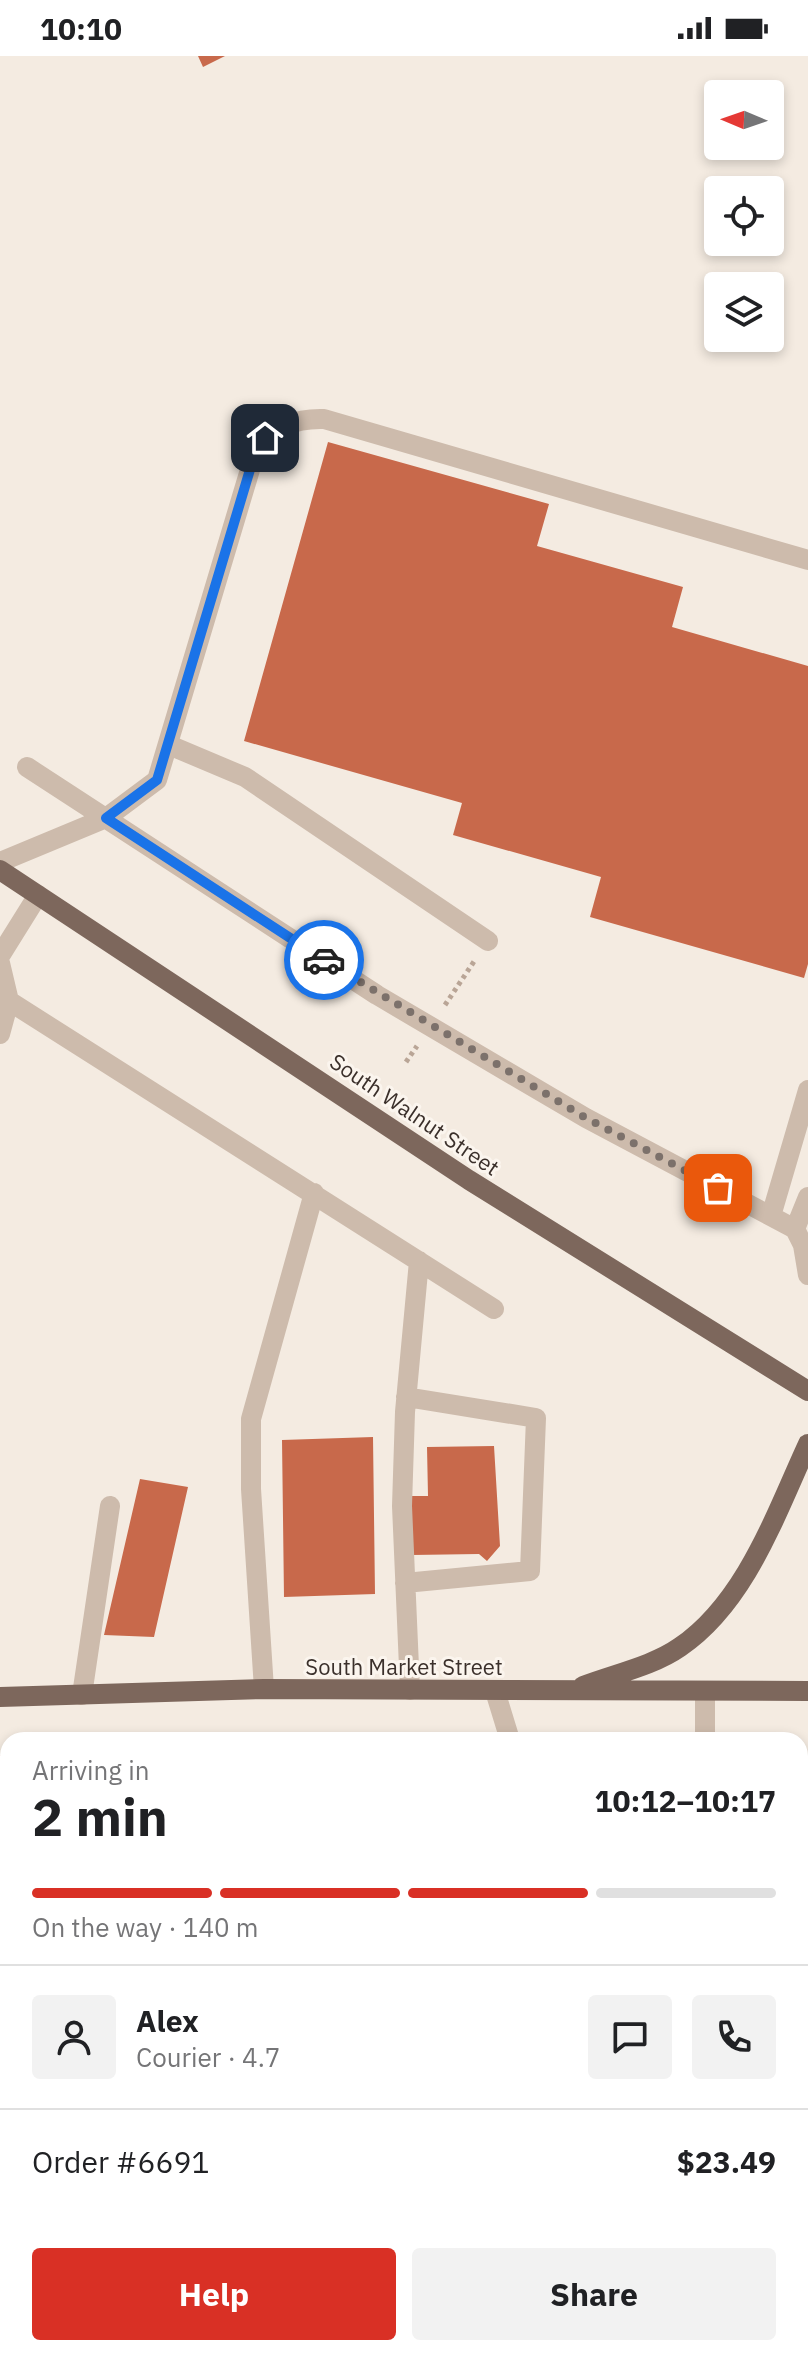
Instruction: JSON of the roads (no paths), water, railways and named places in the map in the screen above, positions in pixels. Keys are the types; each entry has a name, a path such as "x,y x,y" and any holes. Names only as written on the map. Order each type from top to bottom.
{"main road":[{"name":"South Walnut Street","path":"0,870 469,1180 808,1391"},
{"path":"568,1691 679,1648 715,1615 743,1578 808,1444"},
{"name":"South Market Street","path":"0,1697 264,1689 808,1691"}],"lane":[{"path":"0,862 106,818 157,780 255,453 265,438 277,428 298,420 324,419 808,560"},
{"path":"169,745 245,777 488,941"},
{"path":"27,767 430,1026 586,1118 795,1229 803,1245 808,1275"},
{"path":"0,956 38,895"},
{"path":"0,963 9,1001 0,1034"},
{"path":"9,1001 494,1309"},
{"path":"771,1216 808,1090"},
{"path":"264,1689 251,1489 251,1419 314,1193"},
{"path":"795,1229 808,1197"},
{"path":"410,1690 402,1506 406,1397 419,1261"},
{"path":"405,1583 530,1571 536,1418 406,1397"},
{"path":"82,1695 110,1506"},
{"path":"495,1691 508,1732"},
{"path":"705,1691 705,1732"}]}
